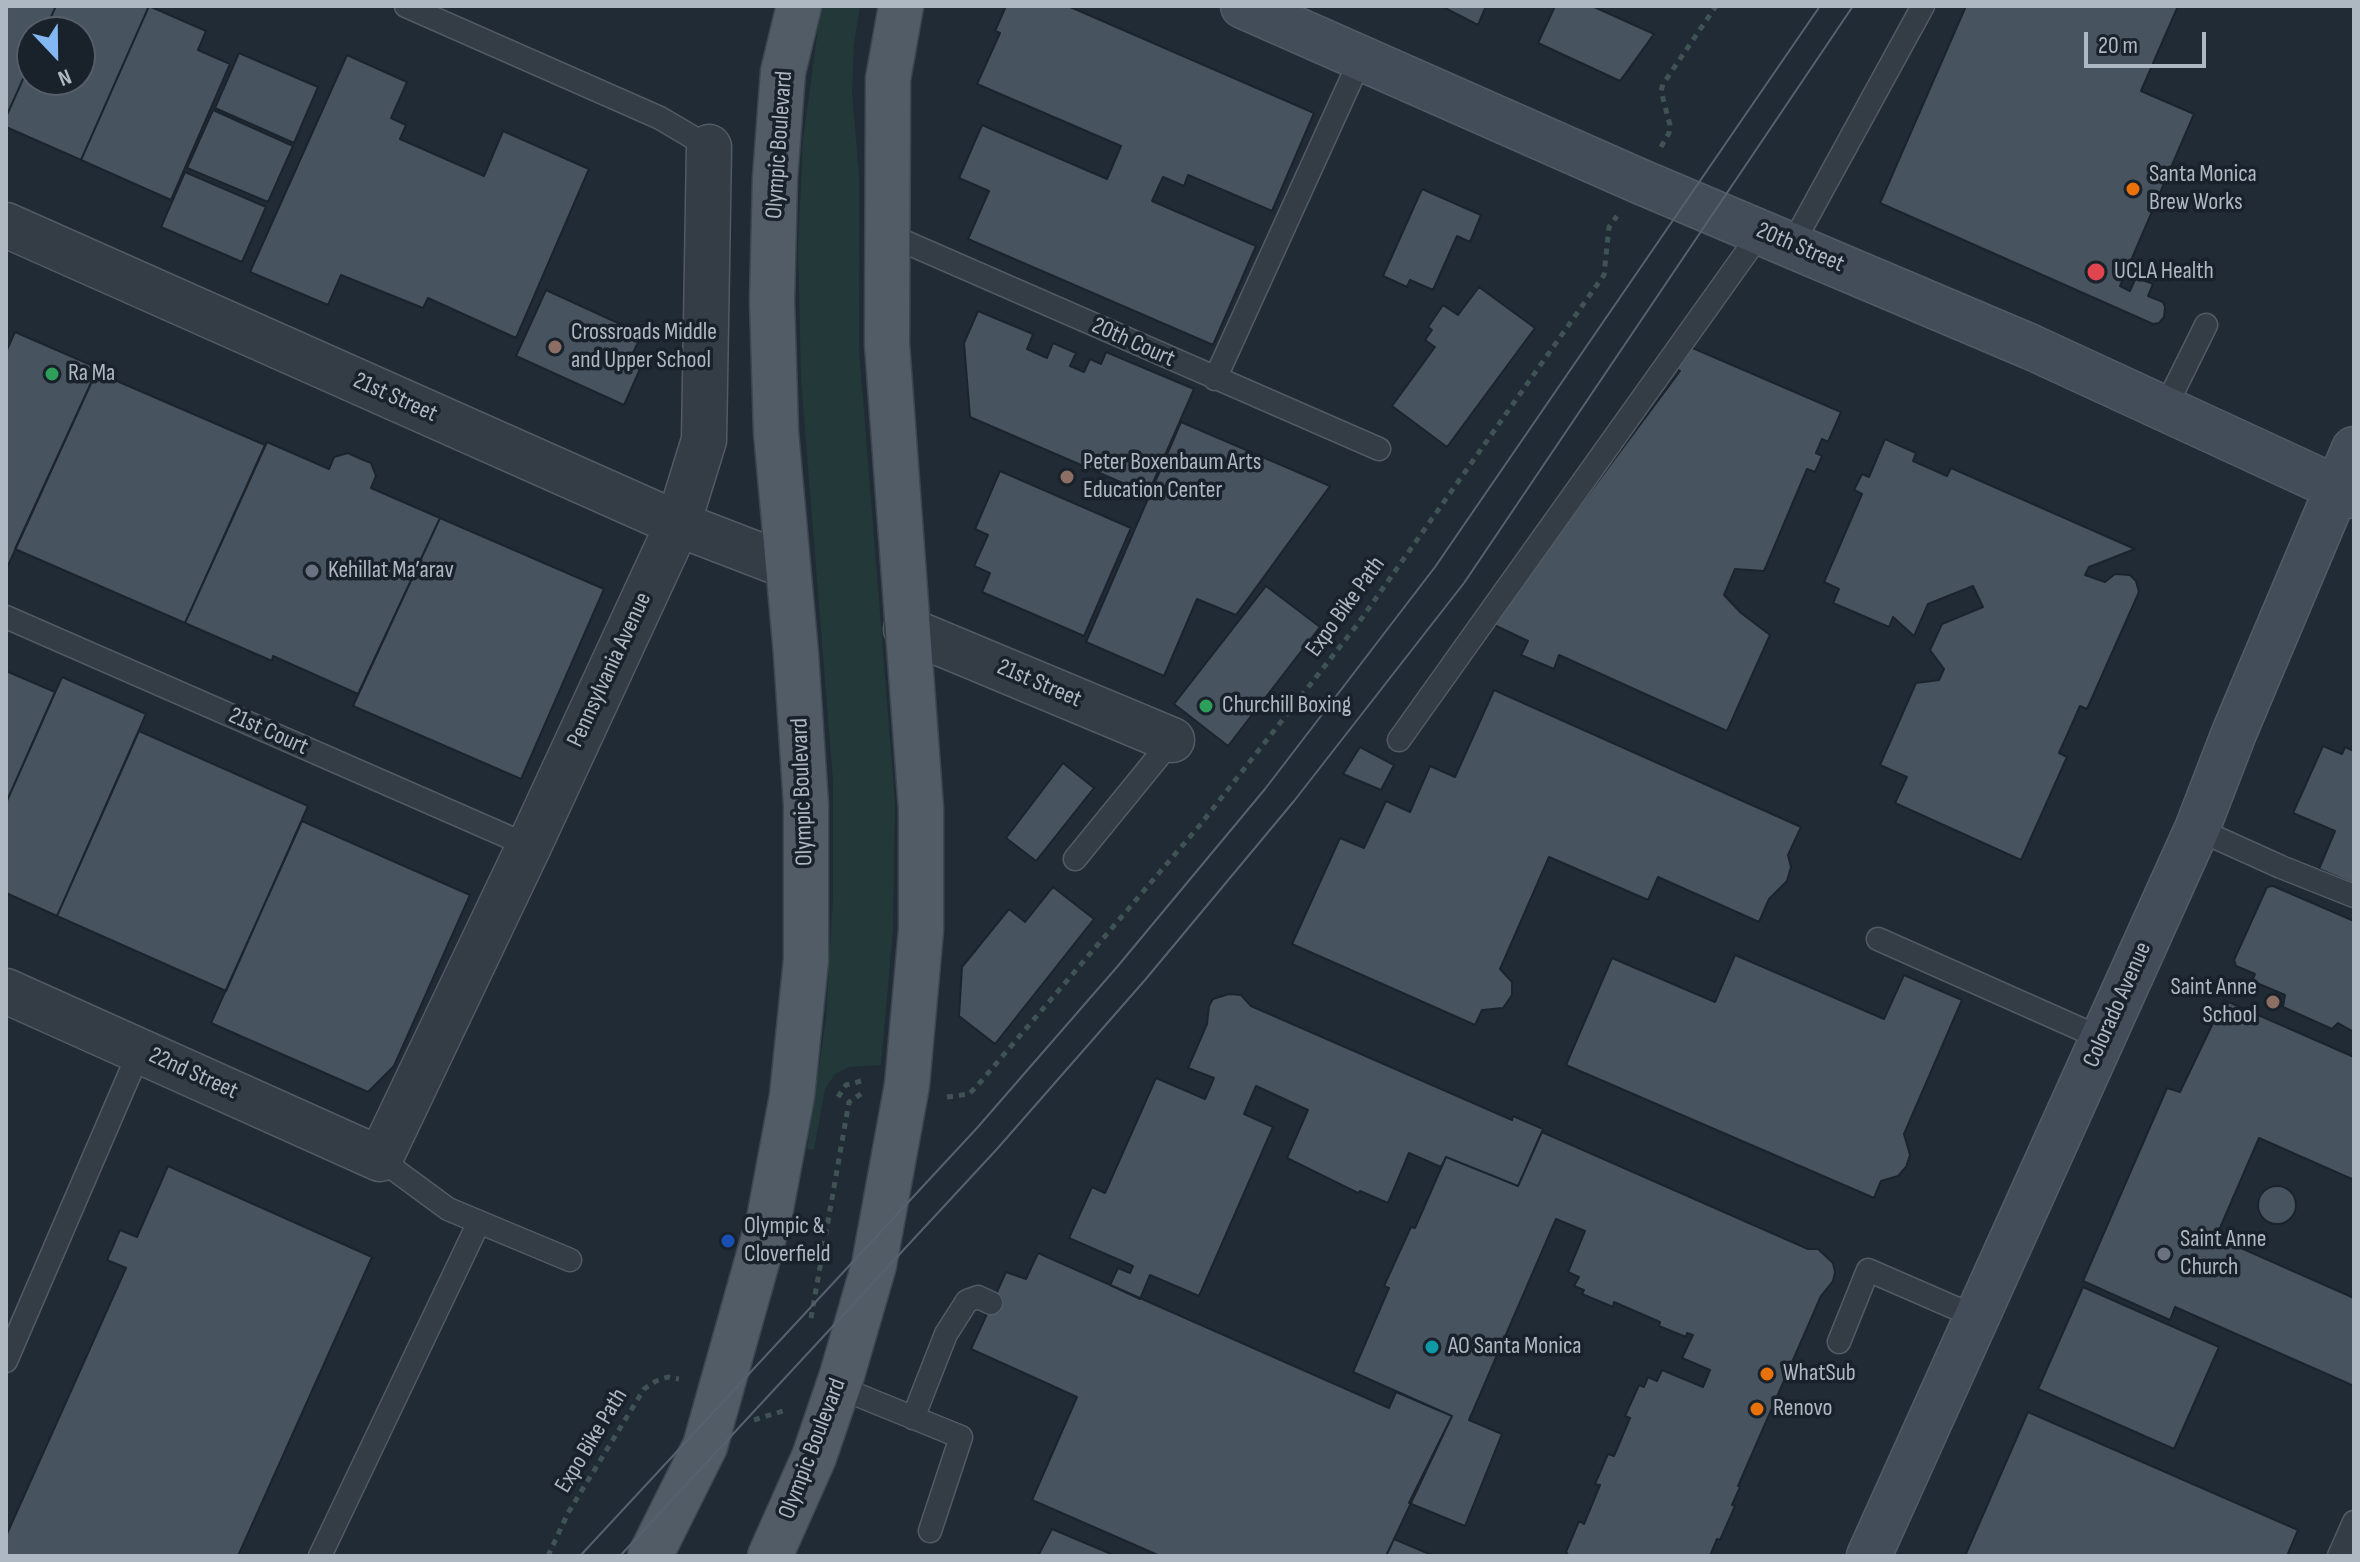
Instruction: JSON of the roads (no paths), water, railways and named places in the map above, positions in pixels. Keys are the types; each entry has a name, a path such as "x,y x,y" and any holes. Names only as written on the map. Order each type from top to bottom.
{"main road":[{"name":"Olympic Boulevard","path":"650,1556 705,1446 769,1219 792,1096 806,960 806,805 776,432 772,301 775,178 783,72 799,6"},
{"name":"Olympic Boulevard","path":"770,1556 814,1457 874,1265 907,1085 921,930 921,809 887,344 888,79 901,6"},
{"name":"20th Street","path":"1243,6 2031,347 2346,493"},
{"name":"Colorado Avenue","path":"1869,1556 2197,829 2234,733 2346,493 2354,449"}],"street":[{"name":"Pennsylvania Avenue","path":"380,1159 678,524 704,440 709,147"},
{"name":"21st Street","path":"6,225 678,524 787,566"},
{"name":"21st Street","path":"906,629 1172,740"},
{"name":"22nd Street","path":"6,991 380,1159"}],"lane":[{"path":"406,6 660,118 709,147"},
{"path":"1399,740 1776,238 1923,6"},
{"path":"1215,379 1361,58"},
{"name":"20th Court","path":"887,234 1379,449"},
{"path":"2165,408 2206,325"},
{"name":"21st Court","path":"6,617 529,846"},
{"path":"1075,859 1172,740"},
{"path":"2197,829 2354,896"},
{"path":"1878,939 2103,1039"},
{"path":"6,1361 140,1050"},
{"path":"380,1159 448,1209 570,1260"},
{"path":"320,1556 479,1222"},
{"path":"1839,1342 1868,1270 1976,1317"},
{"path":"913,1418 946,1334 967,1301 978,1297 991,1303"},
{"path":"838,1387 961,1437 930,1531"},
{"path":"2339,1556 2354,1522"}],"tram line":[{"path":"580,1556 977,1128 1117,967 1265,789 1435,567 1820,6"},
{"path":"620,1556 997,1149 1145,980 1294,801 1464,583 1853,6"}],"place":[{"name":"Santa Monica Brew Works","path":"2133,189"},
{"name":"UCLA Health","path":"2096,272"},
{"name":"Crossroads Middle and Upper School","path":"555,347"},
{"name":"Ra Ma","path":"52,374"},
{"name":"Peter Boxenbaum Arts Education Center","path":"1067,477"},
{"name":"Kehillat Ma’arav","path":"312,571"},
{"name":"Churchill Boxing","path":"1206,706"},
{"name":"Saint Anne School","path":"2273,1002"},
{"name":"Olympic & Cloverfield","path":"728,1241"},
{"name":"Saint Anne Church","path":"2164,1254"},
{"name":"AO Santa Monica","path":"1432,1347"},
{"name":"WhatSub","path":"1767,1374"},
{"name":"Renovo","path":"1757,1409"}]}
